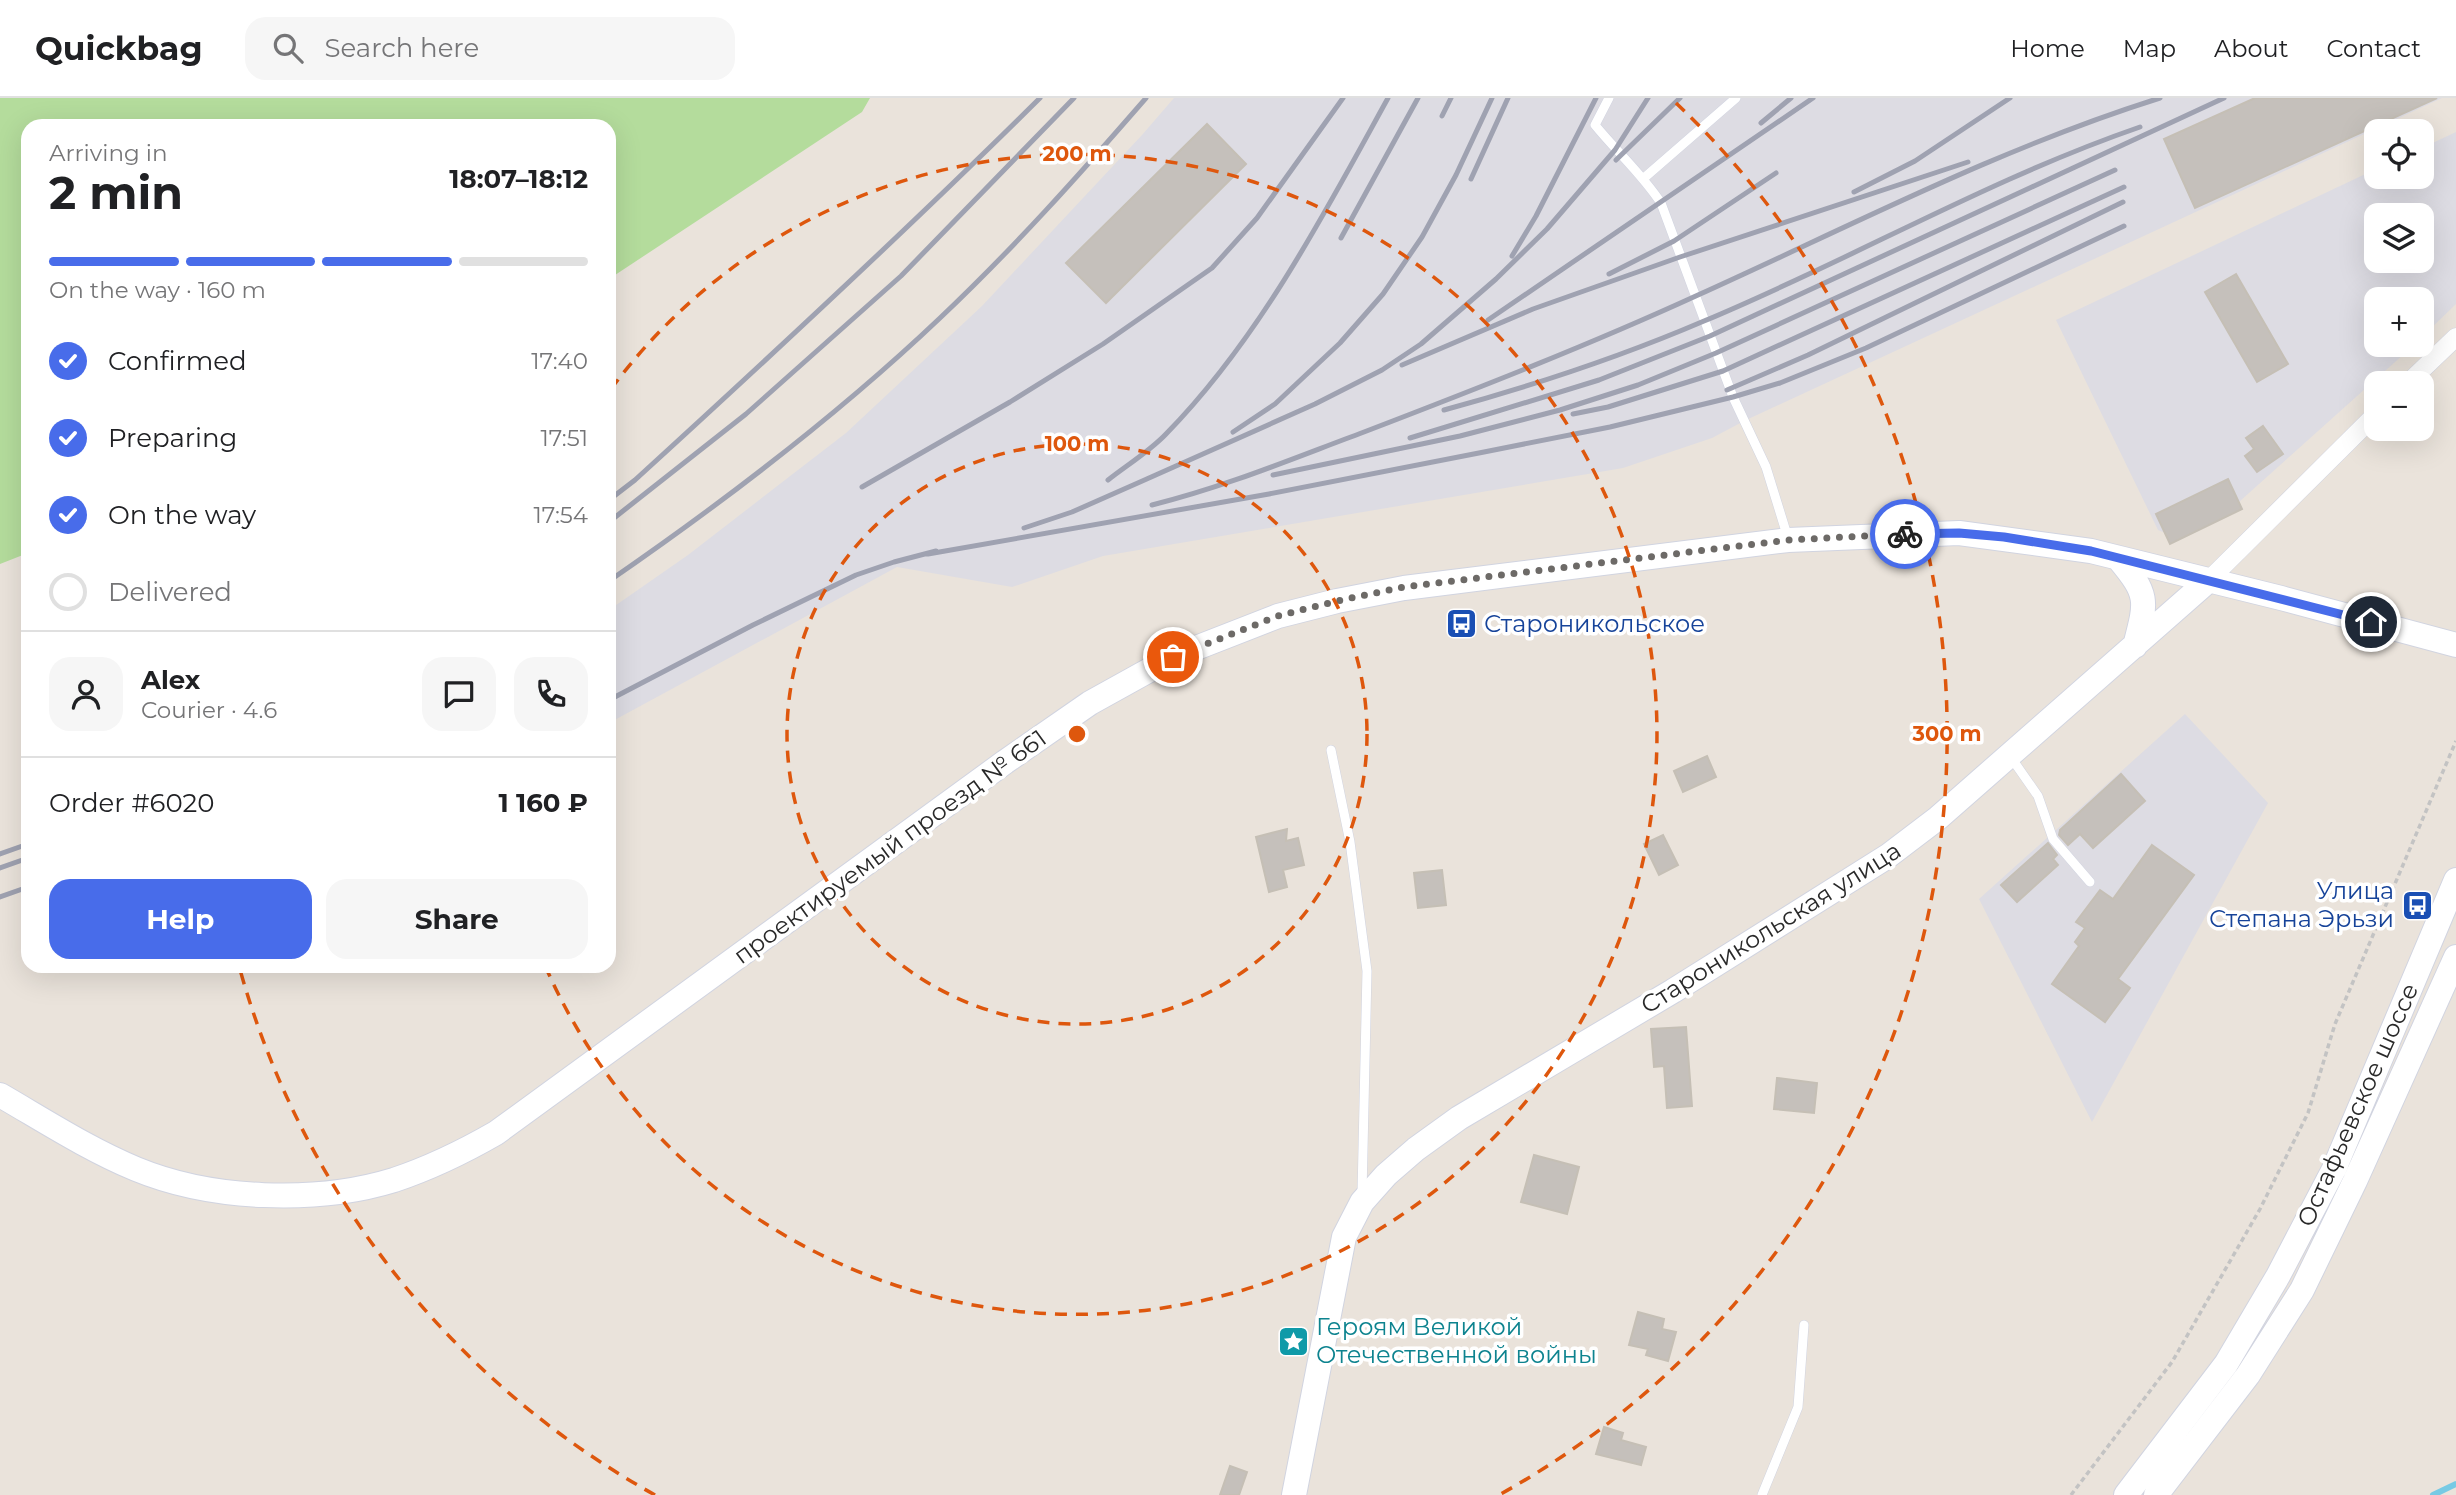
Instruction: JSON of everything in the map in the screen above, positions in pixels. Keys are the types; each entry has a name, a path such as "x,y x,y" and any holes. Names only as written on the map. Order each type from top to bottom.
{"main road":[{"name":"проектируемый проезд № 661","path":"0,1095 91,1149 176,1183 256,1195 290,1195 331,1192 392,1180 454,1157 496,1133 1090,703 1173,657 1278,616 1337,601 1404,587 1788,540 1959,533 2004,537 2091,551 2209,580"},
{"path":"2118,558 2139,583 2143,596 2144,611 2134,647"},
{"path":"2209,580 2456,645"},
{"name":"Староникольская улица","path":"1294,1495 1344,1237 1362,1202 1385,1175 1459,1118 1673,991 1888,856 1938,818 2209,580"},
{"name":"Остафьевское шоссе","path":"2126,1495 2226,1364 2278,1276 2334,1169 2456,880"},
{"name":"Остафьевское шоссе","path":"2156,1495 2248,1375 2302,1290 2456,957"}],"street":[{"path":"2421,371 2456,337"},
{"name":"Староникольская улица","path":"2209,580 2364,426"}],"lane":[{"path":"1609,98 1595,125 1644,178 1661,203 1733,397 1766,467 1788,540"},
{"path":"1644,178 1736,98"},
{"path":"1331,750 1350,842 1367,971 1362,1202"},
{"path":"2009,754 2038,796 2053,839 2090,882"},
{"path":"1762,1495 1798,1407 1804,1325"}],"path":[{"path":"2071,1495 2172,1362 2260,1209 2308,1113 2335,1024 2456,741"}],"shaded area":[{"path":"1174,98 2442,98 2397,119 2364,119 2364,134 1712,438 1623,468 1103,556 1012,587 897,567 616,719 616,605 688,555 846,433 982,306"},
{"path":"2456,132 2456,304 2434,325 2434,287 2364,287 2364,357 2401,357 2385,371 2364,371 2364,390 2220,519 2180,539 2158,530 2056,320 2364,175 2364,189 2434,189 2434,142"},
{"path":"2185,714 2268,803 2092,1122 1979,899"}],"green space":[{"path":"0,98 870,98 862,112 616,274 616,119 21,119 21,556 0,564"}],"building":[{"path":"2255,98 2437,98 2391,119 2364,119 2364,131 2195,208 2164,139"},
{"path":"1207,124 1246,164 1106,303 1066,263"},
{"path":"2236,274 2288,364 2257,382 2205,292"},
{"path":"2263,426 2283,454 2257,472 2245,456 2254,449 2246,438"},
{"path":"2228,479 2242,509 2170,544 2156,514"},
{"path":"1707,756 1716,777 1683,792 1674,771"},
{"path":"2121,774 2145,801 2093,848 2080,834 2068,845 2059,835 2060,830"},
{"path":"1287,829 1286,841 1298,838 1304,865 1283,870 1287,887 1269,892 1256,837"},
{"path":"1663,835 1678,865 1659,875 1644,844"},
{"path":"2048,843 2057,855 2053,859 2058,865 2017,902 2001,885"},
{"path":"2152,845 2194,875 2118,979 2130,988 2105,1022 2052,984 2079,946 2075,942 2085,928 2076,922 2100,890 2113,899"},
{"path":"1442,870 1446,905 1418,908 1414,873"},
{"path":"1686,1027 1692,1106 1667,1108 1664,1066 1654,1067 1651,1029"},
{"path":"1777,1078 1817,1083 1814,1113 1774,1109"},
{"path":"1534,1155 1579,1167 1567,1214 1521,1202"},
{"path":"1638,1312 1664,1319 1662,1329 1676,1332 1668,1361 1646,1355 1648,1349 1629,1345"},
{"path":"1604,1427 1623,1433 1621,1440 1646,1447 1641,1465 1596,1454"},
{"path":"1230,1466 1247,1472 1239,1495 1220,1495"}],"waterway":[{"path":"2433,1495 2456,1484"}],"railway":[{"path":"616,495 789,339 1040,98"},
{"path":"616,516 746,414 901,276 1074,98"},
{"path":"616,576 780,456 901,354 1020,238 1146,98"},
{"path":"862,487 1010,402 1103,344 1212,268 1257,218 1343,98"},
{"path":"1108,480 1166,434 1200,397 1231,357 1288,274 1388,98"},
{"path":"1341,238 1418,98"},
{"path":"1442,116 1451,98"},
{"path":"1233,432 1275,404 1340,343 1383,294 1422,237 1456,175 1492,98"},
{"path":"1471,179 1508,98"},
{"path":"1512,256 1536,216 1596,98"},
{"path":"1024,528 1072,512 1315,404 1382,370 1421,344 1496,279 1547,229 1615,150 1648,98"},
{"path":"1616,160 1680,98"},
{"path":"1761,123 1791,98"},
{"path":"1488,320 1813,98"},
{"path":"1854,192 1915,161 2010,98"},
{"path":"1152,505 1259,472 1532,366 1657,313 1984,164 2100,118 2160,98"},
{"path":"1410,438 1599,380 1710,336 2224,98"},
{"path":"1444,410 1576,370 1672,334 1759,297 1974,195 2140,127"},
{"path":"1402,365 1533,309 1680,257 1968,162"},
{"path":"1273,475 1460,436 1560,410 1638,385 1716,353 2115,170"},
{"path":"1609,274 1674,241 1776,173"},
{"path":"1573,414 1608,407 1723,371 2124,187"},
{"path":"1727,390 1808,355 2123,202"},
{"path":"928,554 1269,494 1610,427 1733,397 1780,383 1866,348 2124,226"},
{"path":"616,696 856,575 936,551"},
{"path":"0,854 21,846"},
{"path":"0,868 21,860"},
{"path":"0,897 21,890"}],"way so far":[{"path":"1173,657 1278,616 1404,587 1788,540 1905,534"}],"place":[{"name":"Староникольское","path":"1461,624"},
{"name":"Улица Степана Эрьзи","path":"2417,905"},
{"name":"Героям Великой Отечественной войны","path":"1293,1341"}],"route":[{"path":"1905,534 1959,533 2004,537 2091,551 2371,622"}]}
